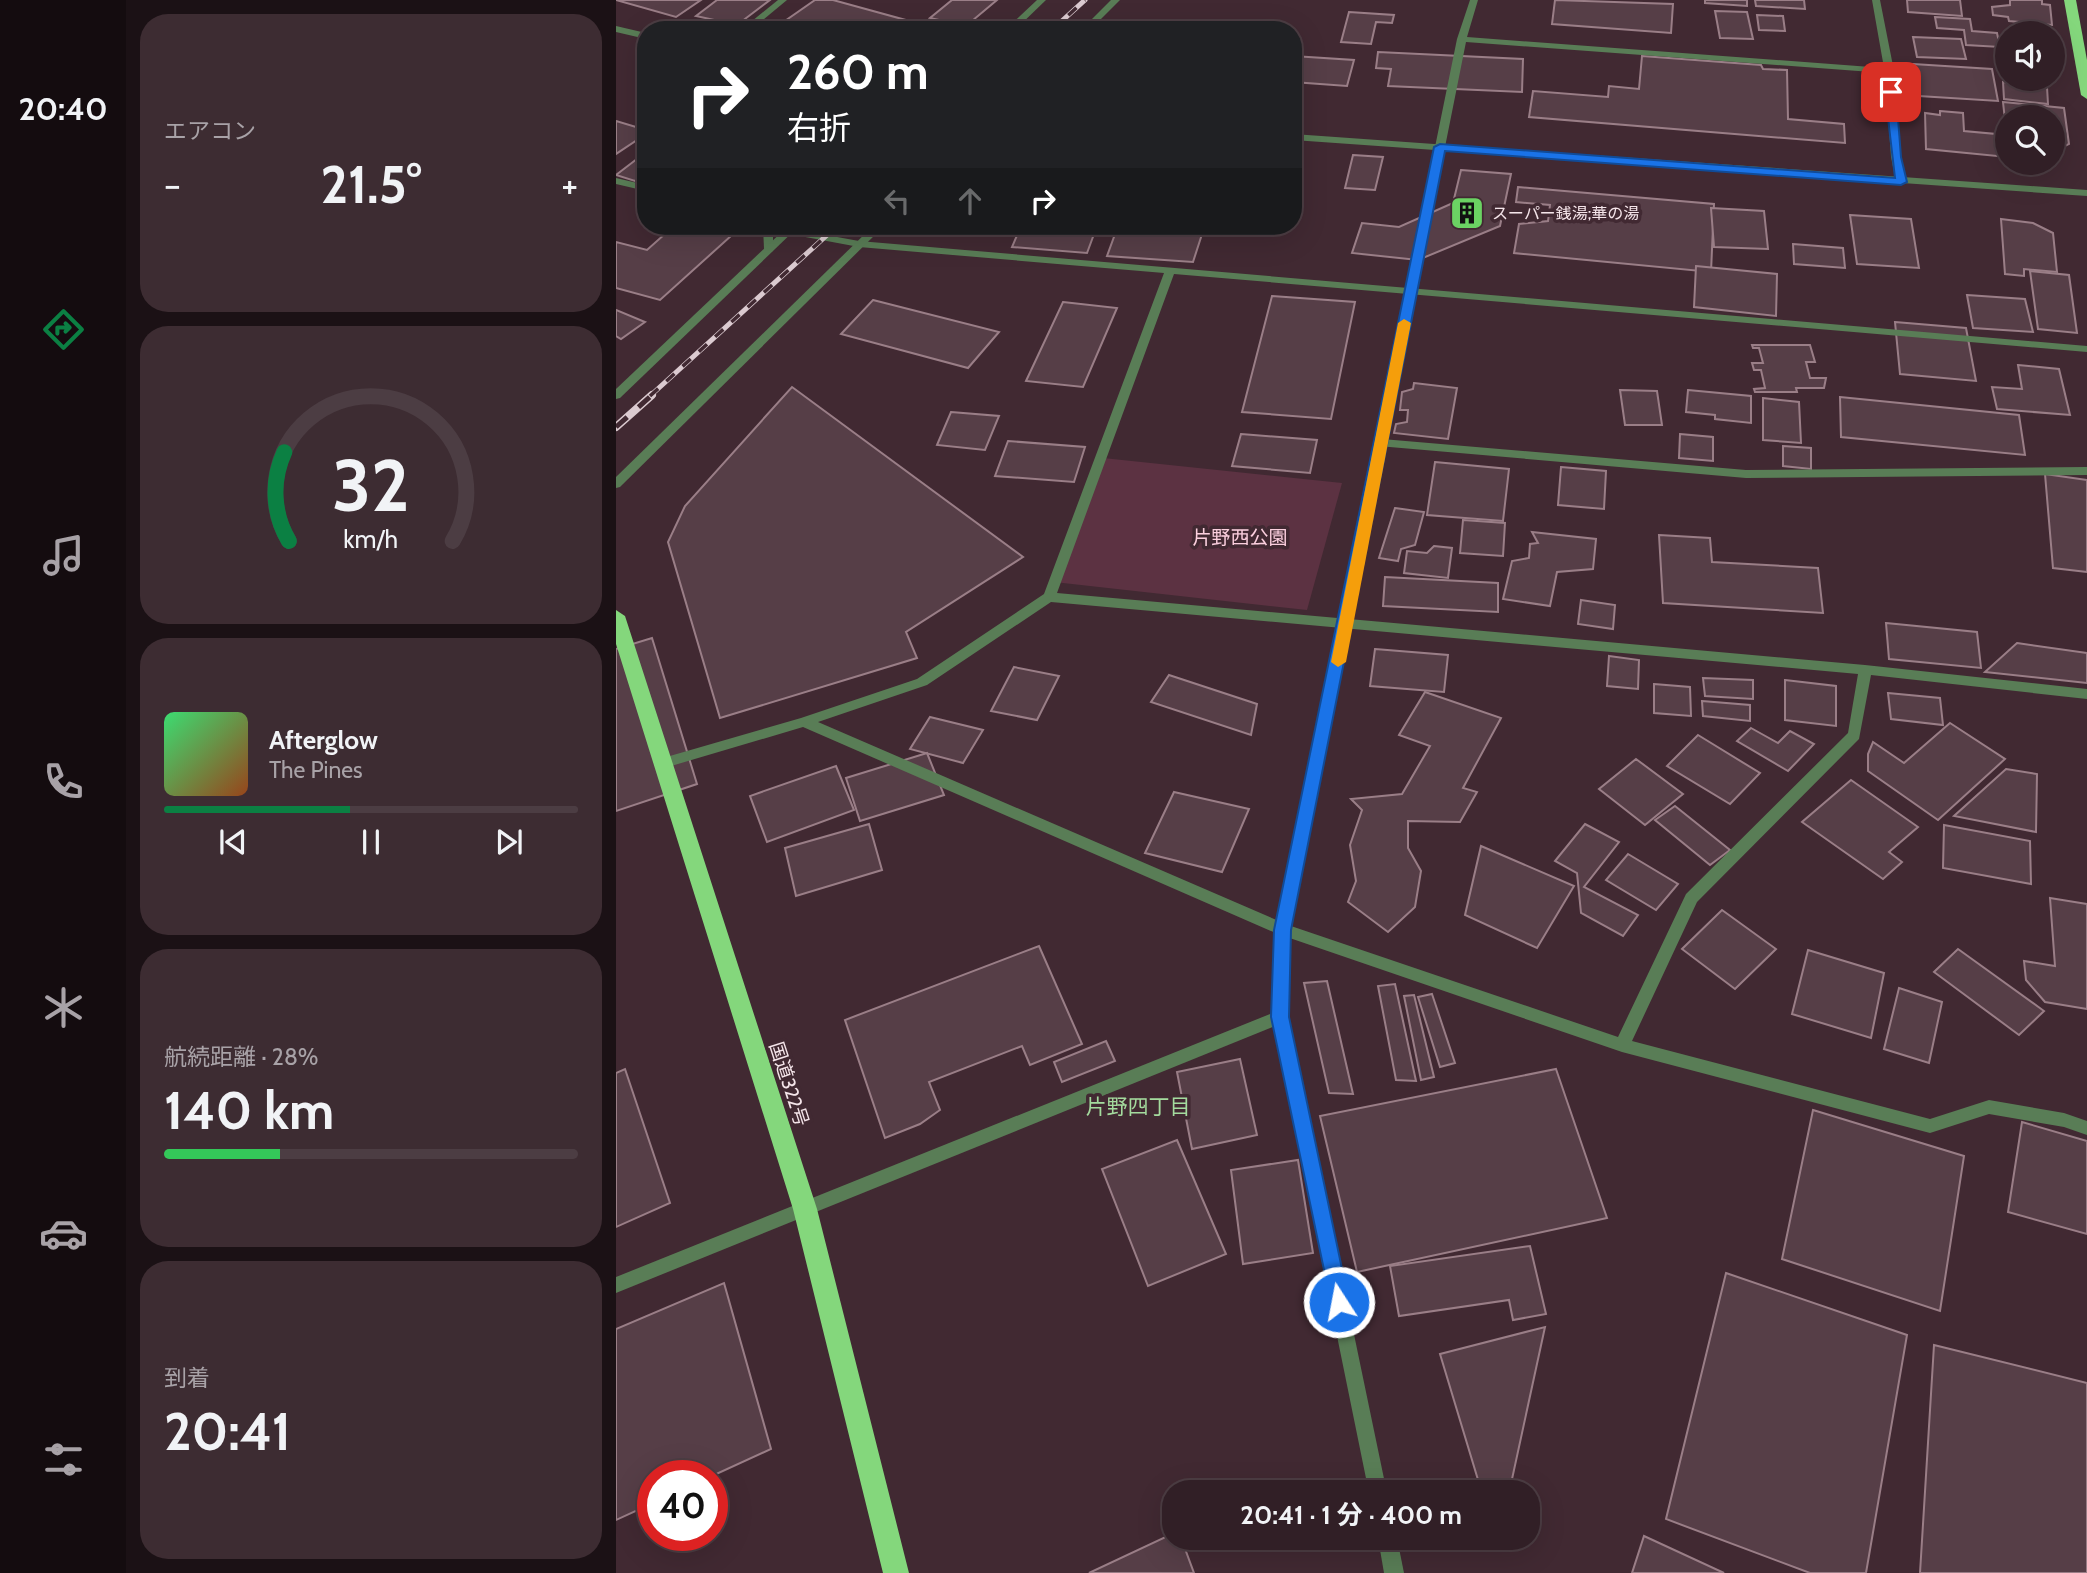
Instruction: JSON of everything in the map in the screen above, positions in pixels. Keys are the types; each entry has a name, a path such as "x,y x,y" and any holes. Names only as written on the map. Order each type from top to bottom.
{"highway":[{"path":"2070,0 2087,95"},
{"name":"国道322号","path":"616,616 805,1209 896,1573"}],"street":[{"path":"756,21 783,0"},
{"path":"1019,21 1042,0"},
{"path":"1094,21 1116,0"},
{"path":"1375,1480 1280,1017 1283,930 1346,622 1375,464 1382,443 1381,431 1462,39 1474,0"},
{"path":"1876,0 1889,71 1896,157 1901,182"},
{"path":"616,29 637,34"},
{"path":"1462,39 1889,71"},
{"path":"1302,138 1901,182 2087,193"},
{"path":"616,181 637,186"},
{"path":"768,235 769,249"},
{"path":"616,395 784,235"},
{"path":"818,235 859,244 2087,349"},
{"path":"616,484 869,235"},
{"path":"661,764 804,722 922,682 1049,597 1170,271"},
{"path":"1382,443 1745,474 2087,471"},
{"path":"1049,597 1865,670 2087,694"},
{"path":"1622,1045 1691,898 1854,735 1865,670"},
{"path":"804,722 1283,930 1622,1045 1930,1126 1989,1107 2064,1120 2087,1128"},
{"path":"616,1285 1280,1017"},
{"path":"1389,1550 1394,1573"}],"green space":[{"name":"片野西公園","path":"1103,458 1342,483 1307,610 1054,582"}],"building":[{"path":"616,0 701,0 676,17"},
{"path":"717,0 770,0 742,21 719,21 696,16"},
{"path":"815,0 833,0 909,21 785,21"},
{"path":"952,0 997,0 972,21 930,18"},
{"path":"1555,0 1673,4 1671,33 1552,24"},
{"path":"1705,0 1747,0 1747,6 1705,3"},
{"path":"1755,0 1804,0 1805,9 1756,6"},
{"path":"1907,0 1960,0 1962,16 1908,12"},
{"path":"2010,0 2042,0 2042,4 2050,5 2052,21 2009,21 2008,17 1993,15 1992,7 2010,5"},
{"path":"1715,11 1747,12 1753,39 1720,38"},
{"path":"1349,12 1394,15 1392,23 1376,22 1371,44 1341,42"},
{"path":"1757,15 1783,16 1785,31 1759,30"},
{"path":"1935,17 1970,19 1972,31 1995,33 1995,47 1966,45 1964,30 1937,28"},
{"path":"1913,37 1961,39 1966,59 1917,57"},
{"path":"1378,52 1523,59 1522,92 1388,86 1391,69 1376,68"},
{"path":"1642,56 1761,65 1763,69 1787,70 1788,119 1844,124 1845,143 1529,117 1533,91 1608,97 1609,86 1639,89"},
{"path":"1302,57 1354,60 1347,86 1302,83"},
{"path":"1913,64 1992,69 1998,101 1903,95 1900,80 1916,81"},
{"path":"2004,91 2047,91 2048,104 2004,99"},
{"path":"2003,102 2034,105 2003,105"},
{"path":"1940,111 1963,113 1964,131 1995,134 1995,156 1926,149 1925,113 1940,115"},
{"path":"2065,115 2069,144 2065,146"},
{"path":"616,121 637,127 637,140 616,154"},
{"path":"1353,155 1383,157 1375,190 1345,188"},
{"path":"637,159 637,180 616,175"},
{"name":"スーパー銭湯;華の湯","path":"1461,170 1511,174 1500,226 1418,260 1352,253 1362,223 1399,227 1453,203"},
{"path":"1518,187 1714,204 1711,272 1514,253 1519,224 1548,221 1550,205 1516,202"},
{"path":"1711,208 1764,211 1768,249 1714,247"},
{"path":"1850,215 1911,219 1919,268 1857,264"},
{"path":"2001,219 2033,223 2053,233 2057,272 2024,269 2024,276 2005,274"},
{"path":"664,235 732,235 660,300 616,288 616,242 647,250"},
{"path":"1017,235 1094,235 1087,253 1012,247"},
{"path":"1115,235 1202,235 1193,262 1107,256"},
{"path":"1793,244 1843,248 1845,268 1794,264"},
{"path":"1696,266 1777,274 1776,316 1694,307"},
{"path":"2030,271 2069,275 2077,333 2038,329"},
{"path":"1967,295 2025,299 2033,332 1973,328"},
{"path":"1272,296 1355,302 1331,419 1242,412"},
{"path":"873,300 999,332 968,368 841,334"},
{"path":"1063,302 1117,308 1083,387 1026,381"},
{"path":"616,310 645,322 621,339 616,336"},
{"path":"1895,322 1966,328 1976,381 1900,374"},
{"path":"1752,345 1810,345 1815,362 1806,362 1810,378 1826,378 1824,388 1796,388 1797,392 1755,392 1754,389 1765,388 1761,370 1754,370 1752,363 1763,363 1759,348 1753,348"},
{"path":"2018,365 2059,369 2070,415 1997,409 1992,387 2022,389"},
{"path":"1414,383 1457,388 1448,439 1394,433 1396,424 1407,422 1408,410 1400,410 1402,392 1413,389"},
{"path":"792,387 1023,557 906,632 917,658 720,718 668,542 685,506"},
{"path":"1620,390 1657,391 1662,425 1625,425"},
{"path":"1688,390 1751,396 1751,423 1686,412"},
{"path":"1840,397 2019,415 2025,455 1841,437"},
{"path":"1763,398 1799,402 1801,443 1763,440"},
{"path":"951,412 999,416 985,450 937,445"},
{"path":"1241,434 1317,440 1310,473 1232,466"},
{"path":"1680,434 1713,437 1713,461 1679,458"},
{"path":"1008,441 1085,447 1074,482 995,476"},
{"path":"1783,446 1811,448 1811,469 1783,466"},
{"path":"1435,462 1509,469 1503,521 1427,515"},
{"path":"1561,467 1606,471 1604,509 1558,505"},
{"path":"2045,474 2087,480 2087,572 2053,568"},
{"path":"1395,508 1424,512 1415,545 1401,549 1398,561 1379,558"},
{"path":"1463,520 1505,523 1503,556 1460,553"},
{"path":"1532,532 1596,539 1593,569 1557,572 1550,606 1503,599 1512,561 1529,558 1530,544 1538,543"},
{"path":"1659,535 1710,538 1712,562 1818,568 1823,613 1663,603"},
{"path":"1434,546 1452,548 1448,578 1404,573 1407,551 1427,553"},
{"path":"1385,577 1498,583 1498,612 1383,606"},
{"path":"1581,600 1615,605 1613,629 1578,624"},
{"path":"1886,623 1977,632 1981,668 1889,659"},
{"path":"652,638 697,784 616,811 616,649"},
{"path":"2017,643 2087,653 2087,683 1985,672"},
{"path":"1375,649 1448,655 1444,692 1370,686"},
{"path":"1609,656 1639,660 1638,689 1607,686"},
{"path":"1014,667 1059,676 1037,720 991,711"},
{"path":"1169,675 1257,704 1251,735 1151,702"},
{"path":"1703,678 1753,680 1753,699 1705,696"},
{"path":"1785,680 1836,686 1836,726 1785,720"},
{"path":"1654,684 1690,687 1691,716 1654,713"},
{"path":"1425,692 1501,718 1463,788 1477,792 1460,822 1408,821 1408,848 1421,871 1415,907 1388,932 1348,902 1356,881 1350,845 1362,810 1351,799 1402,794 1430,746 1399,735"},
{"path":"1888,693 1940,698 1943,725 1891,719"},
{"path":"1702,701 1750,705 1750,721 1703,716"},
{"path":"930,717 983,730 963,763 910,749"},
{"path":"1950,723 2005,759 1938,820 1868,771 1868,754 1873,742 1904,763"},
{"path":"1751,728 1778,743 1790,731 1814,744 1788,771 1737,741"},
{"path":"1698,735 1760,773 1730,804 1667,766"},
{"path":"927,753 944,795 860,821 846,778"},
{"path":"1636,759 1683,794 1645,825 1599,789"},
{"path":"836,766 854,810 767,842 750,796"},
{"path":"2006,769 2037,774 2036,832 1954,816"},
{"path":"1851,780 1918,827 1889,852 1902,862 1883,879 1802,822"},
{"path":"1174,792 1249,809 1222,872 1145,853"},
{"path":"1675,806 1730,850 1710,865 1655,820"},
{"path":"869,824 882,870 796,896 785,848"},
{"path":"1585,824 1619,842 1584,887 1638,915 1623,936 1581,913 1577,873 1555,861"},
{"path":"1944,825 2030,841 2031,884 1943,868"},
{"path":"1481,846 1574,886 1537,948 1465,915"},
{"path":"1628,854 1678,884 1656,910 1606,880"},
{"path":"2050,898 2087,904 2087,1009 2045,1002 2026,980 2024,961 2055,966"},
{"path":"1722,910 1776,949 1735,989 1682,949"},
{"path":"1039,946 1082,1044 1030,1065 1022,1046 929,1082 940,1110 920,1124 885,1138 845,1020"},
{"path":"1958,949 2044,1011 2019,1035 1934,972"},
{"path":"1808,950 1884,973 1871,1038 1792,1014"},
{"path":"1327,981 1353,1094 1329,1093 1304,983"},
{"path":"1395,984 1416,1081 1396,1080 1378,986"},
{"path":"1899,988 1942,1002 1929,1063 1884,1049"},
{"path":"1432,994 1455,1063 1440,1067 1418,997"},
{"path":"1414,995 1434,1077 1421,1080 1404,996"},
{"path":"1106,1041 1115,1061 1062,1082 1054,1062"},
{"path":"1240,1059 1257,1135 1192,1149 1177,1072"},
{"path":"625,1069 670,1203 616,1227 616,1073"},
{"path":"1556,1069 1607,1218 1357,1272 1320,1116"},
{"path":"1813,1110 1964,1156 1940,1311 1782,1259"},
{"path":"2022,1122 2087,1141 2087,1234 2008,1212"},
{"path":"1177,1140 1226,1254 1148,1286 1102,1169"},
{"path":"1298,1160 1313,1253 1243,1264 1231,1170"},
{"path":"1530,1246 1546,1314 1513,1320 1509,1300 1399,1316 1390,1266"},
{"path":"1726,1273 1907,1335 1866,1573 1810,1573 1666,1519"},
{"path":"724,1283 771,1449 728,1469 728,1460 637,1460 637,1510 616,1520 616,1329"},
{"path":"1545,1327 1512,1480 1478,1480 1440,1354"},
{"path":"1934,1345 2087,1383 2087,1573 1920,1573"},
{"path":"1644,1536 1724,1573 1632,1573"},
{"path":"1162,1539 1162,1550 1185,1550 1194,1573 1089,1573"}],"railway":[{"path":"1062,21 1085,0"},
{"path":"650,396 827,235"},
{"path":"616,427 652,395"}],"slow traffic":[{"path":"1338,662 1404,323"}],"place":[{"name":"スーパー銭湯;華の湯","path":"1467,213"}],"district":[{"name":"片野四丁目","path":"1138,1106"}],"route":[{"path":"1339,1302 1280,1017 1283,930 1440,147 1901,182 1896,157 1891,92"}]}
